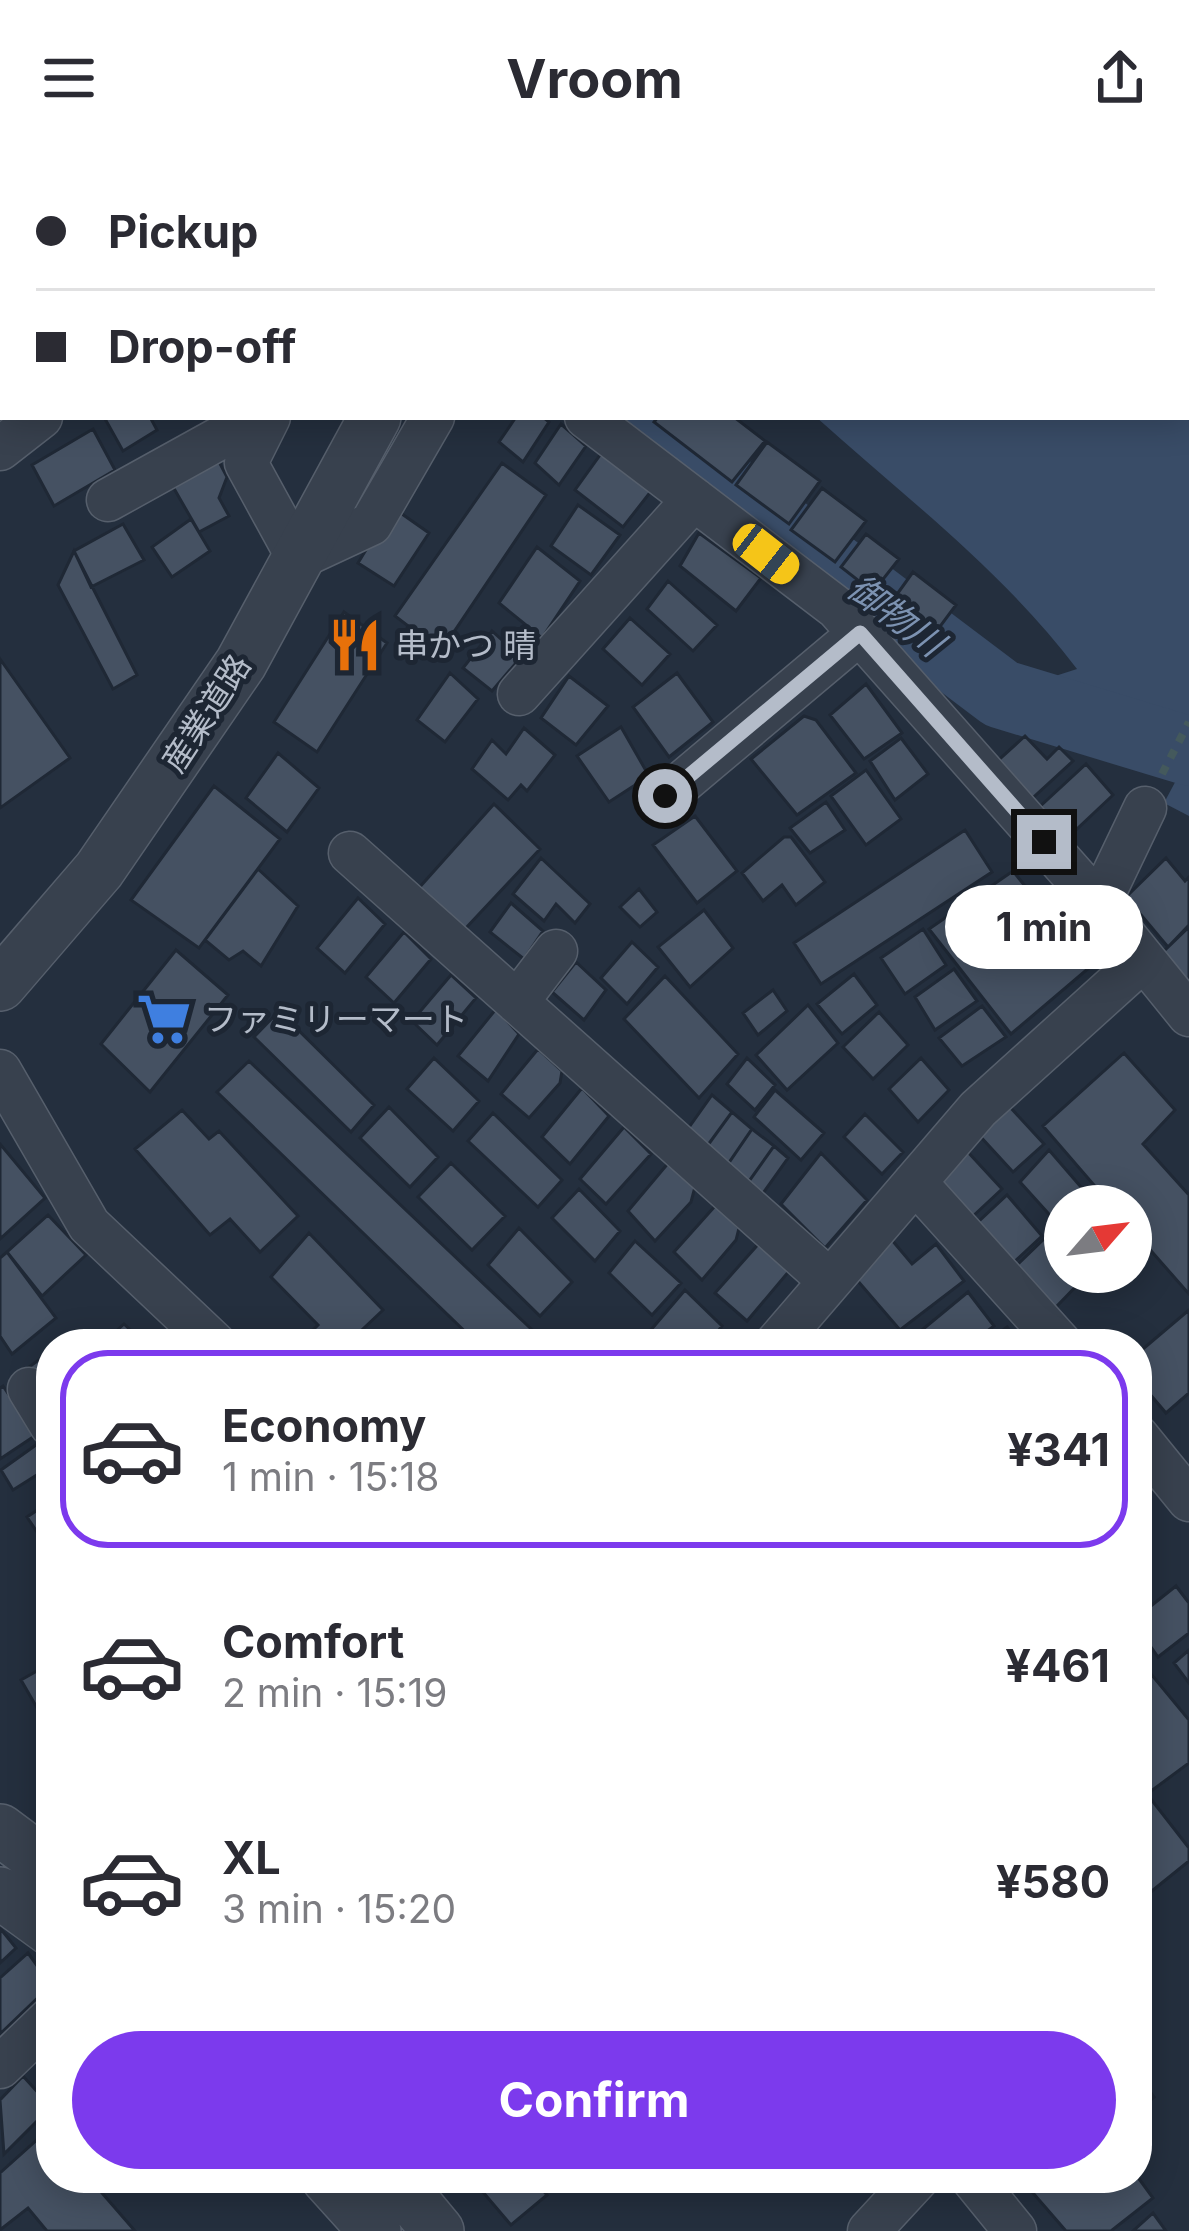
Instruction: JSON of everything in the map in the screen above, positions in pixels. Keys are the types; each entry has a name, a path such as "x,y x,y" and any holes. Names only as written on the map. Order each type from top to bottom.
{"street":[{"path":"0,449 37,420"},
{"path":"108,500 253,420"},
{"path":"268,420 246,463 298,558 371,524 431,420"},
{"name":"産業道路","path":"0,985 110,854 241,662 373,420"},
{"path":"590,420 837,608 1100,904 1189,1015"},
{"path":"519,694 694,499"},
{"path":"665,796 860,633"},
{"path":"1100,904 1145,808"},
{"path":"350,853 830,1281"},
{"path":"517,1002 556,951"},
{"path":"789,1329 977,1109 1142,960"},
{"path":"0,1072 89,1225 199,1329"},
{"path":"915,1182 1047,1329"},
{"path":"29,1389 36,1400"},
{"path":"1152,1454 1189,1500"},
{"path":"0,1829 36,1857"},
{"path":"0,1893 36,1919"},
{"path":"0,2067 36,2032"},
{"path":"341,2193 375,2231"},
{"path":"406,2193 438,2231"},
{"path":"869,2231 904,2193"},
{"path":"984,2193 1015,2231"}],"path":[{"path":"1145,808 1189,722"}],"water":[{"path":"819,420 1189,420 1189,750 1021,687 1077,669 1018,600"},
{"path":"1189,756 1189,816 1164,803"}],"building":[{"path":"106,420 152,420 157,430 123,451"},
{"path":"514,420 549,422 523,462 499,442"},
{"path":"738,420 765,441 732,482 654,422"},
{"path":"561,424 586,446 559,485 535,463"},
{"path":"93,429 115,470 54,506 32,465"},
{"path":"767,442 820,481 789,524 736,485"},
{"path":"603,451 652,490 623,527 575,490"},
{"path":"217,458 227,477 219,498 229,516 199,532 172,485"},
{"path":"502,463 546,495 441,651 395,616"},
{"path":"822,488 866,521 835,562 791,530"},
{"path":"578,505 620,535 591,575 551,546"},
{"path":"392,507 429,533 394,586 358,563"},
{"path":"191,519 210,551 172,577 152,547"},
{"path":"123,524 144,560 91,587 74,551"},
{"path":"699,533 761,578 736,611 680,566"},
{"path":"866,534 899,559 873,592 841,567"},
{"path":"537,547 580,581 542,638 499,603"},
{"path":"74,551 137,675 113,689 58,585"},
{"path":"913,572 956,605 933,636 890,604"},
{"path":"668,581 717,625 693,651 647,609"},
{"path":"344,612 387,643 317,752 274,722"},
{"path":"630,618 670,654 642,685 603,649"},
{"path":"492,631 521,657 492,691 463,668"},
{"path":"0,659 70,758 0,808"},
{"path":"450,673 478,699 445,742 417,720"},
{"path":"677,673 713,722 669,757 633,707"},
{"path":"569,676 608,706 576,745 541,718"},
{"path":"866,684 902,733 864,759 830,715"},
{"path":"804,716 816,720 856,773 797,815 751,759"},
{"path":"621,727 649,776 609,802 577,756"},
{"path":"524,728 555,755 527,791 521,785 508,800 472,769 492,740 506,754"},
{"path":"1025,736 1047,759 1059,747 1073,761 1026,804 992,766"},
{"path":"901,738 928,774 895,800 870,761"},
{"path":"278,753 319,788 287,832 246,798"},
{"path":"1086,764 1113,795 1062,843 1034,812"},
{"path":"866,770 901,819 866,845 831,796"},
{"path":"214,786 280,839 199,948 131,900"},
{"path":"826,802 845,830 810,853 790,828"},
{"path":"494,804 540,849 464,930 418,889"},
{"path":"695,816 737,871 697,903 653,845"},
{"path":"965,830 992,872 821,984 794,943"},
{"path":"784,837 791,837 825,882 796,905 782,885 763,901 742,873"},
{"path":"541,858 590,904 575,923 556,904 544,921 513,894"},
{"path":"1166,858 1185,881 1189,877 1189,925 1168,947 1126,897"},
{"path":"258,869 298,906 261,966 243,951 229,960 205,940"},
{"path":"1013,871 1090,967 1011,1034 929,929"},
{"path":"639,889 657,912 640,927 620,907"},
{"path":"358,898 385,924 345,973 317,948"},
{"path":"511,903 543,931 524,959 490,932"},
{"path":"704,910 733,948 690,987 658,947"},
{"path":"1189,927 1189,981 1187,983 1163,952"},
{"path":"923,929 946,965 905,994 881,958"},
{"path":"404,932 431,959 394,1003 366,977"},
{"path":"632,942 658,967 627,1004 601,978"},
{"name":"ファミリーマート","path":"176,950 228,995 150,1092 101,1044"},
{"path":"576,962 606,990 584,1020 552,992"},
{"path":"954,969 977,1001 935,1030 915,997"},
{"path":"854,974 877,1005 842,1034 817,1004"},
{"path":"451,975 476,998 437,1045 412,1021"},
{"path":"665,976 738,1054 699,1098 624,1019"},
{"path":"773,990 787,1011 758,1035 743,1013"},
{"path":"808,1005 838,1043 787,1090 756,1055"},
{"path":"982,1006 1006,1037 962,1066 939,1038"},
{"path":"496,1009 519,1034 488,1081 458,1056"},
{"path":"279,1011 374,1105 351,1132 254,1037"},
{"path":"879,1012 908,1045 873,1079 843,1047"},
{"path":"538,1049 562,1071 560,1083 529,1118 501,1094"},
{"path":"1124,1053 1175,1110 1143,1144 1189,1195 1189,1294 1152,1252 1152,1185 1094,1185 1043,1126"},
{"path":"434,1058 479,1101 453,1131 407,1089"},
{"path":"747,1058 775,1085 755,1110 727,1084"},
{"path":"921,1058 949,1090 918,1122 889,1089"},
{"path":"249,1061 531,1329 462,1329 217,1092"},
{"path":"582,1088 609,1116 570,1164 542,1137"},
{"path":"775,1090 824,1133 801,1160 754,1117"},
{"path":"712,1095 732,1112 705,1149 685,1133"},
{"path":"1009,1106 1044,1144 1013,1172 979,1135"},
{"path":"389,1107 438,1157 410,1187 360,1138"},
{"path":"182,1110 209,1139 219,1131 298,1216 260,1252 230,1219 210,1235 135,1149"},
{"path":"732,1112 752,1129 726,1167 705,1149"},
{"path":"493,1113 562,1180 538,1207 468,1141"},
{"path":"865,1114 903,1152 882,1174 844,1137"},
{"path":"624,1127 651,1154 606,1204 580,1179"},
{"path":"752,1129 774,1146 747,1184 726,1167"},
{"path":"0,1144 45,1198 0,1239"},
{"path":"774,1146 788,1158 761,1196 747,1184"},
{"path":"966,1150 1002,1189 972,1217 936,1179"},
{"path":"1049,1150 1079,1185 1044,1185 1044,1209 1020,1182"},
{"path":"821,1153 867,1200 825,1248 781,1204"},
{"path":"670,1161 695,1187 691,1202 655,1241 628,1211"},
{"path":"451,1163 505,1216 472,1250 418,1197"},
{"path":"579,1189 620,1231 595,1261 552,1218"},
{"path":"1007,1195 1042,1236 1013,1263 977,1223"},
{"path":"716,1205 739,1228 736,1240 702,1280 674,1252"},
{"path":"48,1215 86,1255 42,1296 7,1252"},
{"path":"519,1228 572,1282 540,1316 488,1265"},
{"path":"309,1233 383,1310 363,1329 314,1329 318,1325 271,1277"},
{"path":"891,1239 912,1264 936,1244 964,1281 899,1329 851,1273"},
{"path":"1044,1239 1044,1293 1069,1293 1055,1308 1015,1267"},
{"path":"762,1240 790,1270 747,1321 715,1293"},
{"path":"635,1241 681,1283 652,1315 609,1273"},
{"path":"7,1252 56,1318 36,1329 36,1334 12,1354 0,1336 0,1258"},
{"path":"685,1290 722,1326 720,1329 652,1329"},
{"path":"968,1292 994,1326 990,1329 923,1329"},
{"path":"1189,1310 1189,1393 1166,1413 1152,1397 1152,1341"},
{"path":"0,1388 36,1435 0,1459"},
{"path":"36,1445 36,1475 13,1490 1,1470"},
{"path":"1176,1586 1189,1603 1189,1633 1158,1657 1152,1648 1152,1605"},
{"path":"1189,1650 1189,1683 1174,1663"},
{"path":"36,1672 36,1706 21,1680"},
{"path":"1152,1675 1189,1720 1189,1763 1152,1790"},
{"path":"1152,1800 1189,1848 1189,1861 1152,1891"},
{"path":"0,1928 16,1948 0,1963"},
{"path":"28,1953 36,1964 36,1999 0,2034 0,1978"},
{"path":"23,2076 36,2090 36,2122 4,2154 0,2100"},
{"path":"36,2141 36,2193 102,2193 135,2231 47,2231 28,2208 0,2230 0,2173"},
{"path":"484,2193 545,2193 547,2195 511,2225"},
{"path":"1033,2193 1149,2193 1153,2198 1111,2231 1066,2231"},
{"path":"1153,2213 1166,2231 1133,2231"}],"waterway":[{"name":"御物川","path":"638,420 1001,694 1189,751"}],"place":[{"name":"串かつ 晴","path":"355,645"},
{"name":"ファミリーマート","path":"164,1019"}],"route":[{"path":"665,796 860,633 1044,842"}]}
